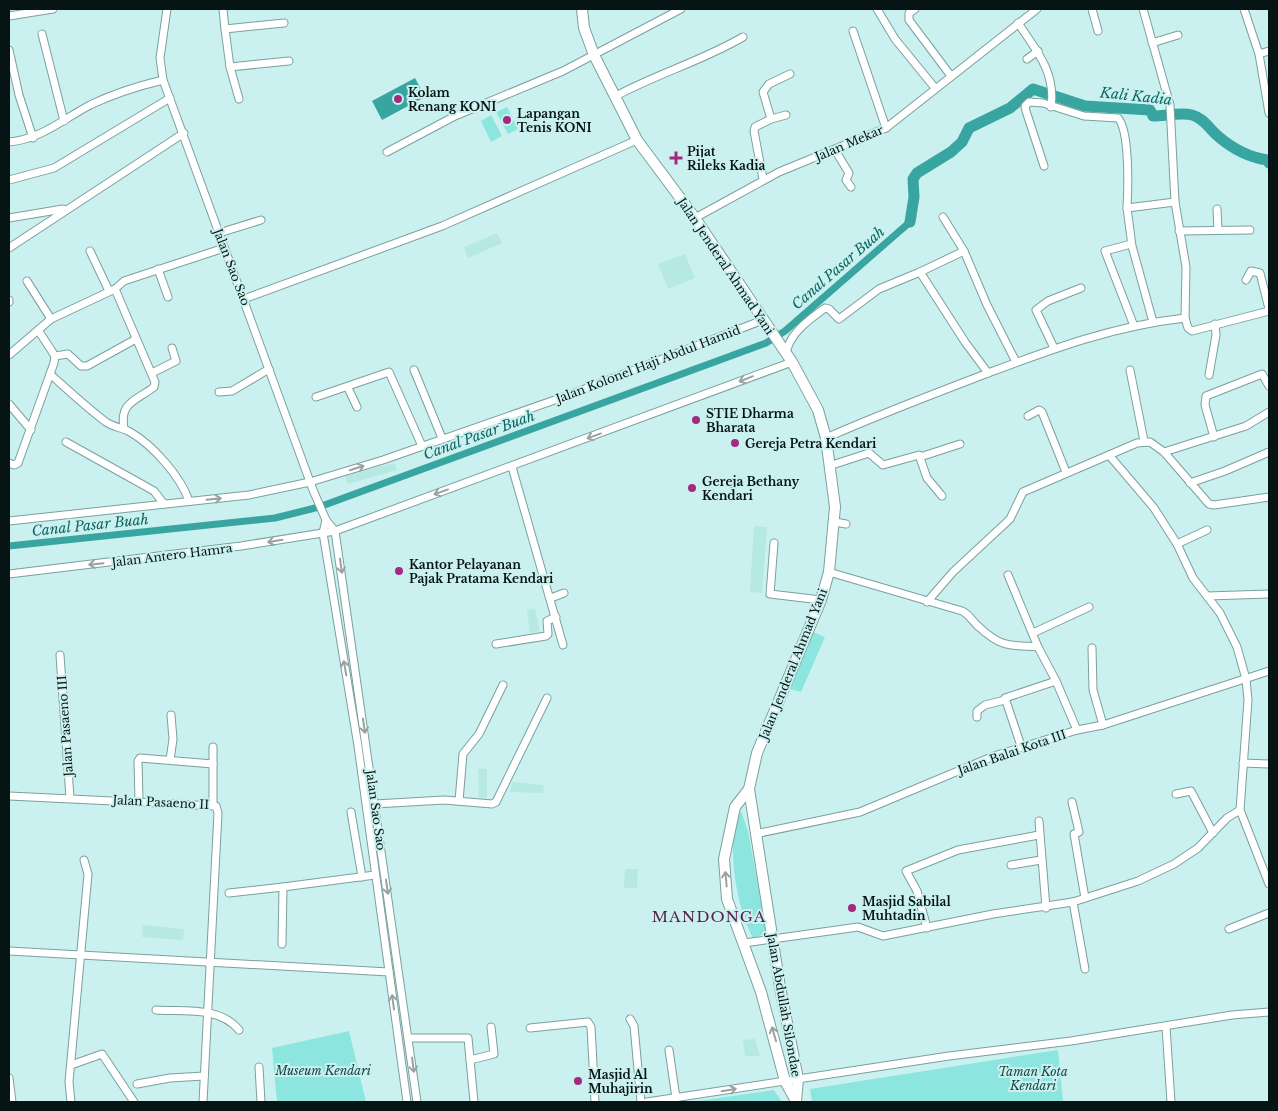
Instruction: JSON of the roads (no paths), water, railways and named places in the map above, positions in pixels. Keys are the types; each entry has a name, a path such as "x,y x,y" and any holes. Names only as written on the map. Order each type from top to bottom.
{"highway":[{"name":"Jalan Jenderal Ahmad Yani","path":"582,9 584,28 594,55 637,140 694,218 786,354 818,410 832,465 835,522 829,572 821,600 757,753 749,789 735,807 724,859 727,899 762,992 785,1081 796,1102"},
{"name":"Jalan Abdullah Silondae","path":"749,789 772,939 798,1080 796,1102"},
{"path":"735,807 753,810"}],"street":[{"path":"9,16 53,9"},
{"name":"Jalan Sao Sao","path":"167,9 160,58 163,80 184,133 313,490 326,520 335,531 417,1102"},
{"path":"223,9 230,67 239,99"},
{"path":"387,152 455,116 563,71 611,44 681,9"},
{"path":"877,9 895,39 935,88"},
{"path":"915,9 908,15 909,20 950,76"},
{"name":"Jalan Mekar","path":"694,218 763,179 886,128 1037,9"},
{"path":"1092,9 1098,31"},
{"path":"1143,9 1170,105 1175,202 1186,267 1185,318 1186,325 1191,331 1269,310 1260,272 1251,271 1246,280"},
{"path":"1244,9 1259,54 1269,113"},
{"path":"225,29 284,23"},
{"path":"1018,23 1047,66 1053,94 1051,106"},
{"path":"853,31 886,128"},
{"path":"42,34 64,121"},
{"path":"1152,43 1178,34"},
{"path":"614,97 647,80 717,51 743,37"},
{"path":"1027,59 1038,51"},
{"path":"1259,54 1269,51"},
{"path":"9,54 33,138"},
{"path":"230,67 289,62"},
{"path":"771,119 764,96 765,86 790,74"},
{"path":"9,142 33,138 116,94 163,80"},
{"path":"9,180 54,168 170,98"},
{"path":"1044,166 1025,106 1029,102 1037,102 1084,116 1114,117 1120,120 1126,152 1127,208 1131,244 1153,322"},
{"path":"763,179 754,131 756,127 771,119 786,114"},
{"path":"9,248 66,208 184,133"},
{"path":"244,299 442,226 637,140"},
{"path":"835,150 849,173 846,180 851,187"},
{"path":"1127,208 1175,202"},
{"path":"9,218 66,208"},
{"path":"1217,208 1218,230"},
{"path":"943,217 964,251 986,305 1016,362"},
{"path":"219,233 261,220"},
{"path":"1179,231 1250,230"},
{"path":"1131,244 1105,251 1134,326"},
{"path":"9,355 51,319 112,290 124,280 224,248"},
{"path":"90,251 112,290 152,374 154,387 123,412 124,429"},
{"path":"786,354 788,342 824,308 829,309 837,318 840,318 879,289 964,251"},
{"path":"158,269 168,297"},
{"path":"920,272 960,335 988,373"},
{"path":"27,281 51,319"},
{"path":"1054,348 1036,310 1048,302 1081,288"},
{"path":"826,438 883,412 1054,348 1134,326 1185,318"},
{"name":"Jalan Kolonel Haji Abdul Hamid","path":"9,521 250,495 310,482 422,446 572,394 765,324"},
{"path":"1209,375 1216,335 1215,324"},
{"path":"9,463 15,465 18,463 31,430 55,356 38,330"},
{"path":"55,356 68,354 80,366 88,366 136,339"},
{"path":"152,374 176,361 172,348"},
{"name":"Jalan Antero Hamra","path":"9,574 241,546 335,531 512,467 786,354"},
{"path":"219,392 232,391 269,369"},
{"path":"414,370 442,438"},
{"path":"1130,370 1144,441"},
{"path":"316,397 348,388 387,372 392,377 422,446"},
{"path":"50,374 104,420 140,439 175,474 186,490 190,501"},
{"path":"1214,436 1205,405 1206,396 1260,375 1265,376 1269,386"},
{"path":"348,388 357,407"},
{"path":"9,404 31,430"},
{"path":"1028,416 1038,410 1042,412 1066,472"},
{"path":"1164,452 1246,426 1269,412"},
{"path":"927,602 953,572 1010,519 1023,492 1066,472 1144,441 1150,442 1164,452 1204,499 1214,505 1269,497"},
{"path":"66,442 154,491 164,504"},
{"path":"832,465 869,453 883,465 917,455 920,457 960,444"},
{"path":"1190,483 1225,471 1269,452"},
{"path":"1109,455 1154,508 1177,544 1193,578 1220,613 1237,647 1246,679 1248,700 1240,810 1269,884"},
{"path":"920,457 927,478 942,496"},
{"path":"512,467 563,645"},
{"name":"Jalan Sao Sao","path":"326,520 323,533 358,746 406,1102"},
{"path":"835,522 846,524"},
{"path":"1177,544 1207,530"},
{"path":"774,543 770,594 821,600"},
{"path":"829,572 967,614 980,628 1001,644 1038,647"},
{"path":"1008,575 1038,647 1056,681 1077,730"},
{"path":"551,598 564,593"},
{"path":"1207,596 1269,594"},
{"path":"1032,633 1089,607"},
{"path":"496,644 546,636 548,634 547,621 556,617"},
{"path":"1092,648 1094,690 1103,725"},
{"name":"Jalan Pasaeno III","path":"60,655 70,798"},
{"name":"Jalan Balai Kota III","path":"755,834 860,812 962,768 1021,746 1077,730 1103,725 1269,671"},
{"path":"978,717 977,711 983,706 1005,700 1014,693 1056,681"},
{"path":"459,801 463,754 479,734 503,685"},
{"path":"375,804 444,800 489,804 496,802 547,698"},
{"path":"1005,700 1021,746"},
{"path":"170,760 173,739 171,715"},
{"path":"213,747 213,804"},
{"path":"139,801 138,760 170,760 213,764"},
{"path":"1243,763 1269,764"},
{"path":"1176,794 1191,791 1212,832"},
{"name":"Jalan Pasaeno II","path":"9,796 213,804 216,806 218,813 203,1102"},
{"path":"1072,802 1079,832 1074,834 1086,898"},
{"path":"744,943 858,927 881,936 993,914 1046,908 1073,902 1138,881 1174,864 1198,848 1227,818 1240,810"},
{"path":"351,812 362,877"},
{"path":"1039,821 1046,908"},
{"path":"927,928 917,891 906,870 958,850 1039,835"},
{"path":"71,1102 68,1082 88,874 84,860"},
{"path":"1011,865 1041,860"},
{"path":"229,893 375,875"},
{"path":"282,944 283,887"},
{"path":"1073,902 1085,969"},
{"path":"1230,928 1269,913"},
{"path":"9,951 389,972"},
{"path":"156,1010 219,1015 233,1023 239,1030"},
{"path":"646,1102 949,1056 1166,1027 1232,1015 1269,1012"},
{"path":"630,1020 634,1026 641,1102"},
{"path":"530,1028 588,1022 591,1027 595,1102"},
{"path":"470,1060 494,1054 491,1027"},
{"path":"1166,1027 1171,1102"},
{"path":"409,1038 466,1037 469,1039 474,1102"},
{"path":"669,1050 676,1098"},
{"path":"71,1065 102,1054 134,1102"},
{"path":"259,1067 261,1102"},
{"path":"137,1084 170,1078 204,1076"},
{"path":"9,1078 12,1102"}],"waterway":[{"name":"Kali Kadia","path":"910,222 914,197 913,179 917,173 951,152 962,142 969,128 1010,108 1033,89 1085,106 1150,110 1153,116 1192,115 1203,121 1219,137 1235,149 1247,155 1267,160 1269,163"},
{"name":"Canal Pasar Buah","path":"9,546 275,518 319,507 766,343 785,331 910,222"}],"place":[{"name":"Kolam Renang KONI","path":"398,99"},
{"name":"Lapangan Tenis KONI","path":"507,120"},
{"name":"Pijat Rileks Kadia","path":"676,158"},
{"name":"STIE Dharma Bharata","path":"696,420"},
{"name":"Gereja Petra Kendari","path":"735,443"},
{"name":"Gereja Bethany Kendari","path":"692,488"},
{"name":"Kantor Pelayanan Pajak Pratama Kendari","path":"399,571"},
{"name":"Masjid Sabilal Muhtadin","path":"852,908"},
{"name":"Masjid Al Muhajirin","path":"578,1081"}],"district":[{"name":"MANDONGA","path":"709,916"}],"park label":[{"name":"Museum Kendari","path":"323,1070"},
{"name":"Taman Kota Kendari","path":"1033,1078"}]}
